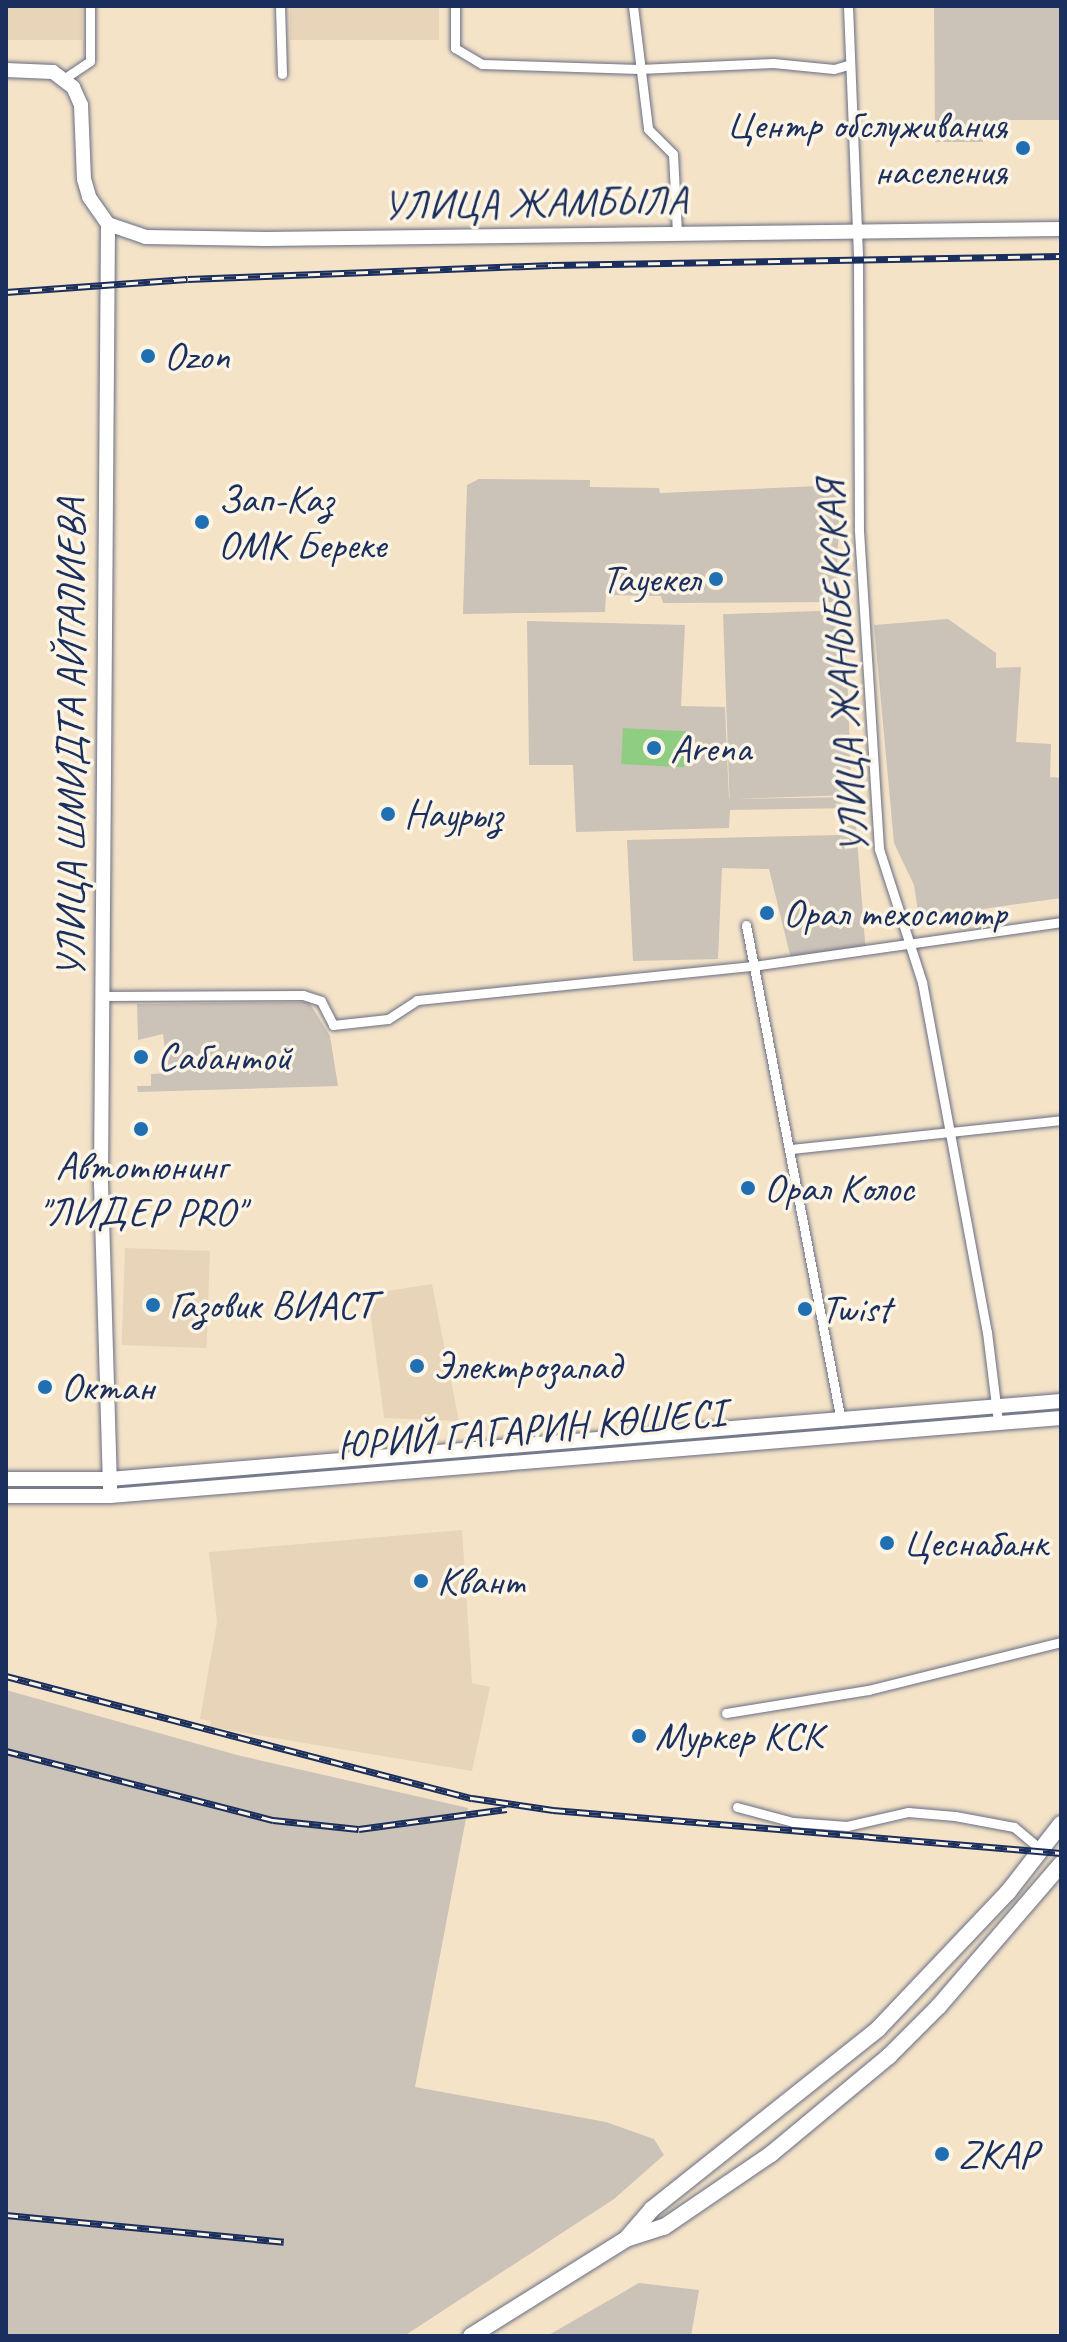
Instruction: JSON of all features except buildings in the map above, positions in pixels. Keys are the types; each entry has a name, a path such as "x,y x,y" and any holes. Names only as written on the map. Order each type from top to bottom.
{"highway":[{"path":"626,2239 652,2209 878,2029 975,1929 1061,1824"},
{"path":"471,2336 626,2239 664,2227 732,2182 889,2056 948,1997 1061,1864"},
{"path":"715,2160 732,2182"}],"street":[{"path":"65,78 90,61 90,6"},
{"path":"280,6 282,74"},
{"path":"455,6 455,48 482,64 639,69 773,63 834,69 848,65"},
{"path":"633,6 648,129 673,154 677,234"},
{"name":"УЛИЦА ЖАНЫБЕКСКАЯ","path":"848,6 866,679 879,849 922,982 998,1422"},
{"path":"6,70 53,72 65,78 81,105 89,197 108,224"},
{"name":"УЛИЦА ЖАМБЫЛА","path":"108,224 145,237 1061,229"},
{"name":"УЛИЦА ШМИДТА АЙТАЛИЕВА","path":"108,224 101,996 110,1496"},
{"path":"101,996 303,995 321,1001 333,1025 388,1019 428,998 753,966 907,941 1061,922"},
{"path":"746,925 768,1061 791,1149 841,1421"},
{"path":"791,1149 1061,1120"},
{"name":"ЮРИЙ ГАГАРИН КӨШЕСІ","path":"6,1479 109,1479 1061,1401"},
{"name":"ЮРИЙ ГАГАРИН КӨШЕСІ","path":"6,1496 110,1496 1061,1418"},
{"path":"726,1713 868,1690 1061,1642"},
{"path":"737,1807 793,1822 847,1826 908,1812 955,1816 1014,1827 1041,1850"}],"shaded area":[{"path":"6,6 82,6 82,40 6,40"},
{"path":"290,6 439,6 439,40 290,40"},
{"path":"934,6 1061,6 1061,120 998,120 998,130 983,131 983,142 935,142"},
{"path":"479,479 590,480 590,487 659,488 660,493 840,485 836,602 663,603 661,596 606,595 605,612 463,614 467,485"},
{"path":"845,610 851,795 730,799 723,614"},
{"path":"948,619 996,653 996,668 1021,667 1016,742 1051,744 1050,777 1061,778 1061,898 919,918 914,885 894,843 874,625"},
{"path":"527,621 685,625 681,706 725,707 729,799 852,797 853,808 730,810 729,828 576,832 573,765 529,765"},
{"path":"856,825 866,954 792,963 769,869 722,868 718,959 633,961 627,840 841,835 841,826"},
{"path":"309,1002 330,1036 338,1086 138,1092 137,1086 151,1086 151,1074 168,1073 163,1034 138,1040 137,1004"},
{"name":"Газовик ВИАСТ","path":"125,1248 210,1251 207,1348 122,1345"},
{"name":"Электрозапад","path":"432,1284 459,1421 384,1418 368,1294"},
{"name":"Квант","path":"462,1530 472,1683 490,1687 472,1771 210,1727 211,1721 200,1719 217,1622 209,1552"},
{"path":"6,1690 237,1755 468,1808 415,2087 606,2122 654,2139 664,2155 614,2199 404,2336 6,2336"},
{"path":"639,2283 699,2290 691,2336 547,2336"}],"green space":[{"name":"Arena","path":"623,728 686,731 684,767 621,764"}],"railway":[{"path":"6,292 188,279 552,265 1061,256"},
{"path":"6,1676 472,1798 553,1810 1061,1853"},
{"path":"6,1751 273,1820 359,1829 507,1809"},
{"path":"6,2215 284,2242"}],"place":[{"name":"Центр обслуживания наcеления","path":"1023,148"},
{"name":"Ozon","path":"148,356"},
{"name":"Зап-Каз ОМК Береке","path":"202,522"},
{"name":"Тауекел","path":"716,579"},
{"name":"Arena","path":"654,748"},
{"name":"Наурыз","path":"388,814"},
{"name":"Орал техосмотр","path":"767,913"},
{"name":"Сабантой","path":"141,1057"},
{"name":"Автотюнинг \"ЛИДЕР PRO\"","path":"141,1129"},
{"name":"Орал Колос","path":"748,1188"},
{"name":"Газовик ВИАСТ","path":"153,1305"},
{"name":"Twist","path":"805,1309"},
{"name":"Электрозапад","path":"417,1366"},
{"name":"Октан","path":"45,1387"},
{"name":"Цеснабанк","path":"887,1543"},
{"name":"Квант","path":"421,1581"},
{"name":"Муркер КСК","path":"639,1736"},
{"name":"ZKAP","path":"942,2154"}]}
